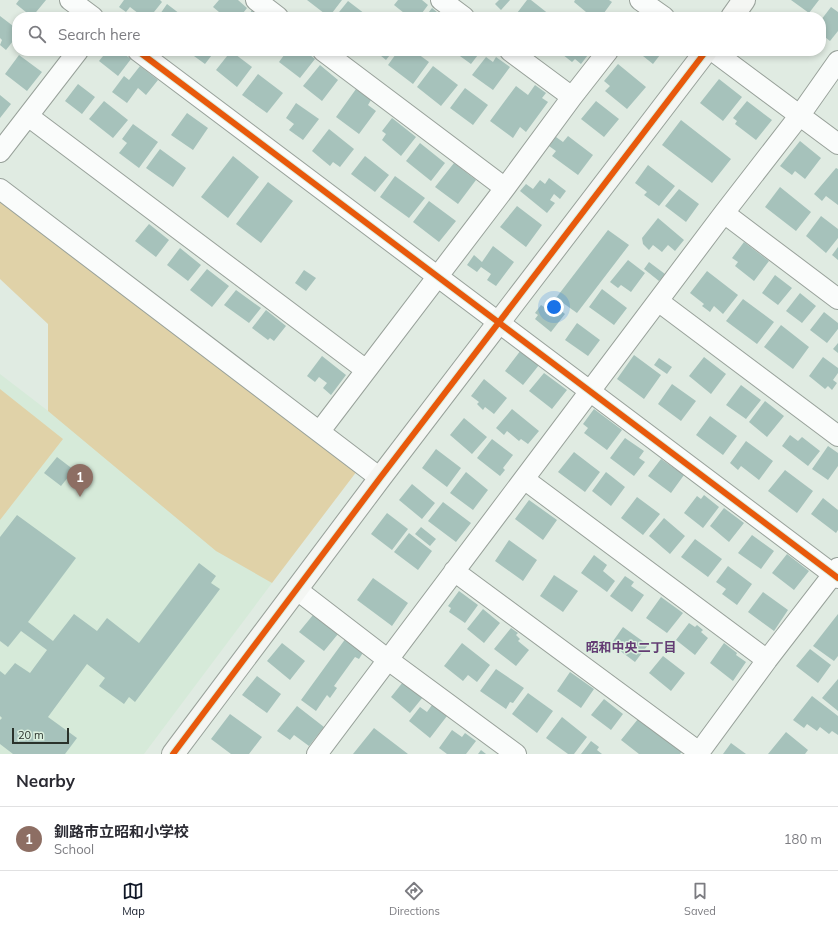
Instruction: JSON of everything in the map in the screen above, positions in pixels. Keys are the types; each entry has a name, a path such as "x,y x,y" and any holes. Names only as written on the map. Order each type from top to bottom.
{"street":[{"path":"70,0 86,12"},
{"path":"256,0 272,12"},
{"path":"441,0 457,12"},
{"path":"736,12 744,0"},
{"path":"642,5 655,12"},
{"path":"0,152 74,56"},
{"path":"145,56 836,574 767,660 699,753 454,571"},
{"path":"330,56 505,188"},
{"path":"517,56 572,97"},
{"path":"320,431 604,56"},
{"path":"172,754 296,588 702,56"},
{"path":"720,56 838,144"},
{"path":"317,754 724,213 800,115 838,61"},
{"path":"28,116 366,370"},
{"path":"0,189 380,478"},
{"path":"724,213 838,300"},
{"path":"658,301 838,436"},
{"path":"524,479 767,660"},
{"path":"296,588 387,659 516,754"}],"shaded area":[{"path":"0,197 357,471 272,583 216,551 48,411 48,324 0,279"},
{"path":"0,374 272,583 144,754 0,754"},
{"path":"0,389 63,439 0,520"}],"building":[{"path":"19,0 46,0 36,12 26,12 16,4"},
{"path":"124,0 160,0 162,2 154,12 136,12 130,7 126,12 119,7"},
{"path":"219,0 238,0 247,8 244,12 219,12 213,7"},
{"path":"307,0 342,0 333,12 323,12"},
{"path":"398,0 422,0 428,5 423,12 403,12 394,5"},
{"path":"499,0 510,0 501,10 495,4"},
{"path":"527,0 531,0 546,12 518,12"},
{"path":"575,0 609,0 612,2 605,12 586,12 574,2"},
{"path":"791,0 819,0 810,12"},
{"path":"348,1 362,12 339,12"},
{"path":"167,4 177,12 161,12"},
{"path":"831,7 838,12 838,31 830,41 826,38 826,14"},
{"path":"432,8 437,12 429,12"},
{"path":"0,16 12,25 12,42 6,50 0,45 2,40 0,38"},
{"path":"18,56 42,72 27,91 5,74"},
{"path":"103,56 127,56 131,59 118,76 99,61"},
{"path":"194,56 211,56 205,64"},
{"path":"227,56 238,56 252,67 237,87 216,70"},
{"path":"283,56 311,56 315,59 300,78 279,62"},
{"path":"381,56 389,56 386,60"},
{"path":"394,56 421,56 429,62 413,84 388,65"},
{"path":"460,56 477,56 471,64"},
{"path":"564,56 587,56 581,64 575,59 572,62"},
{"path":"643,56 659,56 653,64"},
{"path":"486,57 493,62 496,57 510,67 493,90 472,75"},
{"path":"618,64 646,87 627,109 605,91 610,86 604,81"},
{"path":"320,65 338,80 322,101 303,86"},
{"path":"140,66 158,80 146,95 138,88 127,103 112,92 124,76 129,80"},
{"path":"433,66 458,85 441,106 417,87"},
{"path":"258,74 283,93 267,113 242,95"},
{"path":"719,79 742,97 723,121 700,103"},
{"path":"78,84 95,97 82,114 65,101"},
{"path":"535,85 546,93 542,98 548,102 526,132 520,127 513,138 490,121 516,86 528,95"},
{"path":"465,88 488,105 473,125 450,108"},
{"path":"356,89 371,100 368,105 376,111 359,134 336,117"},
{"path":"0,95 11,104 0,118"},
{"path":"104,101 128,120 113,138 89,119"},
{"path":"596,101 619,119 604,137 581,119"},
{"path":"747,101 772,120 756,140 735,124 737,121 733,118"},
{"path":"296,103 319,119 303,140 289,130 294,124 286,118"},
{"path":"187,113 208,128 193,150 171,135"},
{"path":"392,118 416,137 401,156 382,140 386,134 382,131"},
{"path":"681,120 731,159 712,183 662,145"},
{"path":"133,124 158,142 139,168 119,153 127,143 122,139"},
{"path":"329,129 354,149 340,167 333,162 330,166 312,151"},
{"path":"568,136 593,155 578,175 552,156 556,151 549,146 556,137 563,142"},
{"path":"800,141 821,158 805,179 795,171 792,175 780,166"},
{"path":"420,143 445,163 431,181 406,161"},
{"path":"160,149 186,168 173,187 146,168"},
{"path":"233,156 259,177 228,218 201,197"},
{"path":"365,156 389,175 375,192 351,174"},
{"path":"454,163 476,180 458,204 435,187"},
{"path":"648,165 675,186 659,206 644,195 647,192 635,183"},
{"path":"836,168 838,169 838,205 826,196 822,201 814,194"},
{"path":"395,176 425,198 409,218 380,197"},
{"path":"549,178 566,191 560,199 554,194 550,200 555,203 547,213 520,191 526,184 533,189 540,180 545,184"},
{"path":"268,182 293,201 261,243 236,224"},
{"path":"780,187 811,212 796,231 765,207"},
{"path":"679,189 699,204 686,222 665,206"},
{"path":"429,201 456,221 439,242 413,222"},
{"path":"517,206 542,225 526,247 500,227"},
{"path":"821,216 838,229 838,238 826,253 806,236"},
{"path":"658,218 684,240 675,251 668,245 662,252 653,245 649,250 643,244 642,238"},
{"path":"149,224 169,240 156,257 135,241"},
{"path":"608,230 629,245 577,313 556,298"},
{"path":"744,242 769,261 754,281 735,266 738,262 732,258"},
{"path":"493,246 514,262 496,286 487,280 491,274 481,267 477,272 467,265 474,255 482,262"},
{"path":"838,247 838,260 832,255"},
{"path":"180,248 201,265 188,281 167,265"},
{"path":"628,260 645,273 631,292 621,285 618,288 610,282"},
{"path":"649,262 665,274 659,281 644,269"},
{"path":"207,269 229,286 212,307 190,290"},
{"path":"304,270 316,278 306,291 295,283"},
{"path":"707,271 738,295 723,314 714,306 710,312 702,306 704,304 690,293"},
{"path":"775,275 792,288 778,305 762,293"},
{"path":"602,289 627,308 614,325 589,307"},
{"path":"236,290 261,308 249,323 224,305"},
{"path":"800,293 816,306 802,323 786,311"},
{"path":"743,299 774,322 757,344 726,321"},
{"path":"549,301 565,314 551,332 535,319 538,315 535,313 541,305 544,307"},
{"path":"266,310 286,326 274,341 270,338 268,340 252,328"},
{"path":"824,312 838,323 838,329 827,343 810,330"},
{"path":"577,323 600,340 588,356 565,340"},
{"path":"781,325 809,347 793,369 764,347"},
{"path":"838,343 838,353 833,349"},
{"path":"521,350 539,365 523,385 505,371"},
{"path":"634,355 661,375 644,399 617,379"},
{"path":"322,356 346,375 331,395 323,388 327,383 319,377 315,382 307,376"},
{"path":"704,357 726,374 711,394 689,376"},
{"path":"823,357 838,368 838,373 833,380 837,383 832,390 828,386 825,389 809,376"},
{"path":"659,358 672,367 667,374 654,365"},
{"path":"544,373 567,390 552,409 529,391"},
{"path":"484,379 507,398 494,414 485,407 483,410 477,404 479,402 471,396"},
{"path":"672,384 696,401 681,421 658,404"},
{"path":"741,385 761,400 746,419 726,405"},
{"path":"765,401 784,416 767,437 749,422"},
{"path":"512,409 539,431 528,444 521,439 519,441 507,431 504,435 496,428"},
{"path":"594,409 622,430 607,450 584,433 588,428 583,424"},
{"path":"710,416 737,436 723,455 696,435"},
{"path":"464,418 487,437 472,454 450,435"},
{"path":"790,435 798,441 802,437 820,451 808,466 782,446"},
{"path":"625,438 644,451 639,458 645,462 634,476 610,458"},
{"path":"492,439 513,455 503,468 505,470 500,476 477,458"},
{"path":"746,441 773,461 759,480 741,466 738,470 730,463"},
{"path":"828,446 838,453 838,466 828,480 812,469"},
{"path":"436,449 461,468 447,487 422,468"},
{"path":"574,452 600,472 585,492 558,472"},
{"path":"57,457 74,470 61,486 44,473"},
{"path":"661,459 684,475 671,493 648,476"},
{"path":"785,470 813,491 797,513 768,491"},
{"path":"466,472 488,490 473,510 450,493"},
{"path":"606,472 625,487 611,506 592,491"},
{"path":"412,484 435,503 422,519 399,500"},
{"path":"704,495 719,507 703,528 684,513 697,496 701,499"},
{"path":"637,497 660,514 643,535 621,518"},
{"path":"823,498 838,510 838,530 836,533 811,514"},
{"path":"529,500 557,520 543,540 515,519"},
{"path":"443,502 471,523 456,542 428,521"},
{"path":"724,508 744,523 729,542 710,526"},
{"path":"387,513 408,529 392,550 371,534"},
{"path":"17,515 76,558 28,622 53,641 74,614 97,631 107,618 139,643 199,563 216,576 211,583 220,589 135,702 129,697 124,704 99,686 105,678 87,664 48,717 77,738 65,754 13,754 0,744 0,720 2,718 0,716 0,671 5,675 15,663 30,673 47,650 21,631 8,647 0,641 0,537"},
{"path":"664,518 685,536 670,554 649,536"},
{"path":"421,527 436,539 430,546 415,534"},
{"path":"409,533 432,551 418,570 394,552"},
{"path":"752,535 774,551 761,569 738,553"},
{"path":"695,539 722,559 708,577 681,557"},
{"path":"509,540 537,560 523,581 495,561"},
{"path":"787,554 809,571 794,590 772,573"},
{"path":"594,555 607,565 603,571 615,581 607,592 581,573"},
{"path":"728,566 752,584 737,605 722,594 726,589 716,582"},
{"path":"554,575 578,591 563,612 540,596"},
{"path":"625,576 634,582 631,586 644,595 632,612 610,596"},
{"path":"373,578 408,603 392,626 357,600"},
{"path":"459,591 478,605 465,623 449,612 451,608 448,606"},
{"path":"763,592 788,610 774,631 748,612"},
{"path":"661,597 683,613 667,633 646,618"},
{"path":"483,609 500,623 484,643 467,629"},
{"path":"838,614 838,656 834,661 813,646"},
{"path":"313,615 338,634 324,651 299,632"},
{"path":"689,623 695,627 697,625 703,630 701,632 708,638 695,655 676,640"},
{"path":"623,627 648,645 635,662 611,644"},
{"path":"511,628 518,633 516,635 520,639 518,641 529,650 516,666 494,649"},
{"path":"346,638 364,651 359,659 355,657 334,686 337,688 330,698 327,695 316,711 301,700"},
{"path":"282,643 305,661 290,680 267,661"},
{"path":"462,643 490,665 477,682 468,675 463,681 444,666"},
{"path":"724,643 737,653 736,655 746,662 733,681 710,663"},
{"path":"810,649 831,665 818,683 796,666"},
{"path":"663,656 685,673 671,691 649,673"},
{"path":"496,669 524,688 513,703 510,702 506,709 480,691"},
{"path":"570,672 594,689 581,708 557,691"},
{"path":"257,676 281,694 267,713 242,695"},
{"path":"838,679 838,711 822,698"},
{"path":"403,682 423,697 410,713 391,697"},
{"path":"528,693 553,711 537,733 512,714"},
{"path":"812,696 838,716 838,735 832,731 829,734 820,727 817,731 807,724 804,728 793,720"},
{"path":"604,699 623,714 611,730 591,715"},
{"path":"432,705 447,716 430,738 409,721 420,707 427,712"},
{"path":"297,706 324,727 309,746 294,735 290,740 277,731"},
{"path":"230,714 262,737 249,754 231,754 211,739"},
{"path":"562,717 587,737 574,754 568,754 546,738"},
{"path":"638,719 682,752 680,754 639,754 621,740"},
{"path":"374,728 408,754 353,754"},
{"path":"452,730 462,737 465,733 476,741 466,754 447,754 439,748"},
{"path":"786,732 808,750 805,754 768,754"},
{"path":"591,741 599,747 597,750 602,754 581,754"},
{"path":"731,743 746,754 723,754"},
{"path":"481,750 486,754 478,754"}],"cycle path":[{"path":"145,56 838,578"},
{"path":"173,754 380,478 702,56"}],"place":[{"name":"釧路市立昭和小学校","path":"80,497"}],"district":[{"name":"昭和中央二丁目","path":"631,647"}]}
